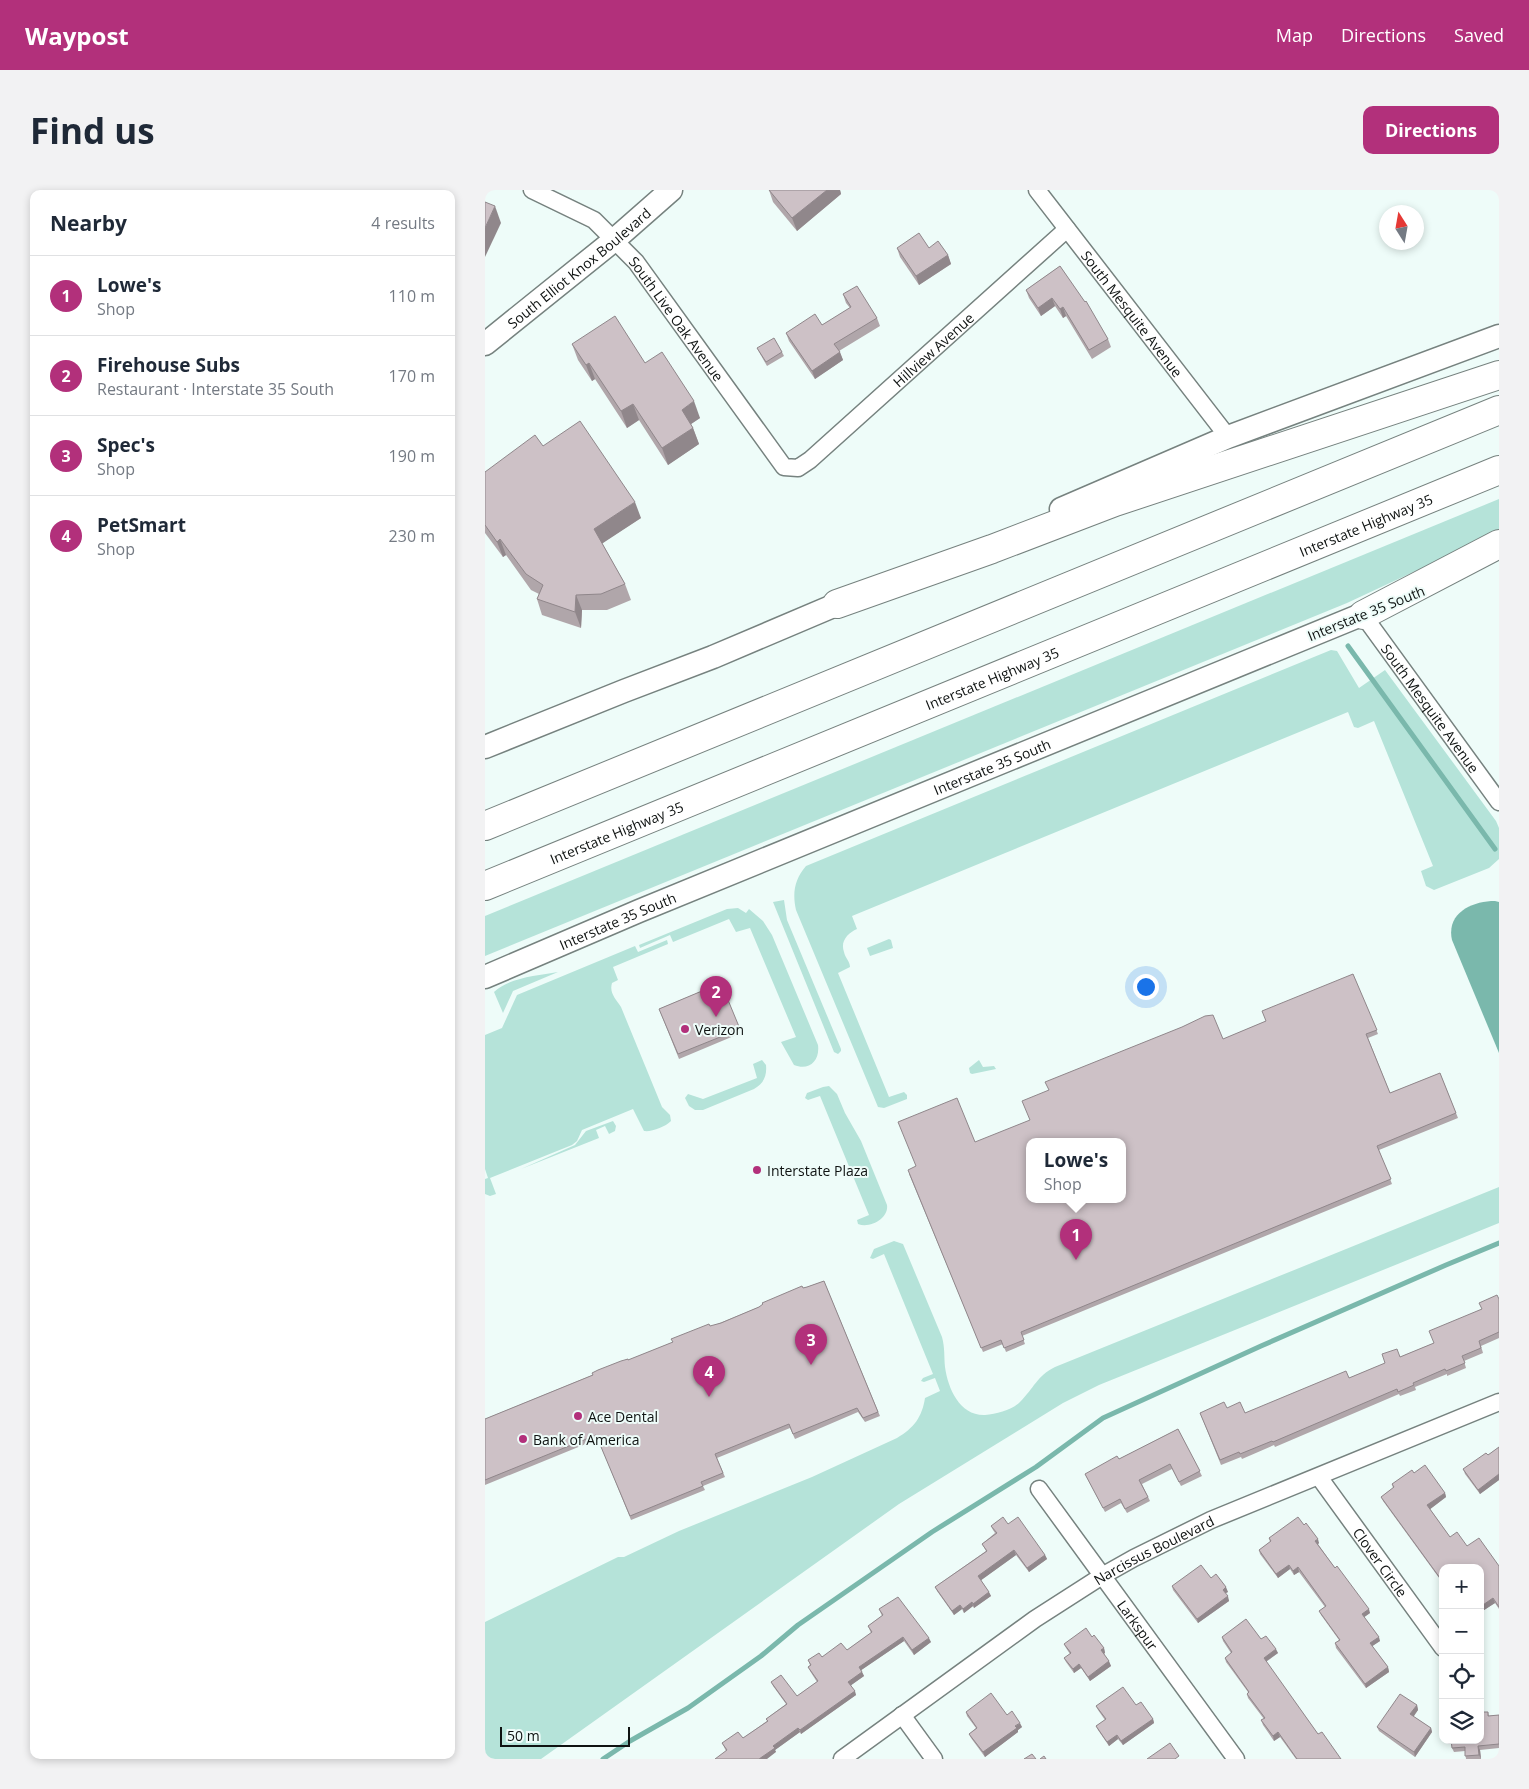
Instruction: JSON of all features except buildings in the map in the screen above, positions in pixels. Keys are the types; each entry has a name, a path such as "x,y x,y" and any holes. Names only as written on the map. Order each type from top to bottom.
{"highway":[{"path":"837,604 992,549 1124,499 1499,375"},
{"path":"485,826 1499,410"},
{"name":"Interstate Highway 35","path":"485,886 1499,470"},
{"path":"1363,615 1499,544"}],"main road":[{"name":"South Elliot Knox Boulevard","path":"485,344 613,241 671,190"},
{"path":"485,747 713,657 1229,436 1499,336"},
{"name":"Interstate 35 South","path":"485,977 639,911 1499,558"}],"street":[{"name":"South Live Oak Avenue","path":"532,190 594,220 635,262 784,467 797,468"},
{"name":"South Mesquite Avenue","path":"1037,190 1229,436"},
{"name":"Hillview Avenue","path":"797,468 810,460 1067,230"},
{"name":"South Mesquite Avenue","path":"1363,615 1499,802"},
{"name":"Narcissus Boulevard","path":"842,1759 1035,1619 1102,1576 1170,1539 1499,1402"},
{"name":"Clover Circle","path":"1319,1477 1439,1642"},
{"name":"Larkspur","path":"1039,1489 1236,1759"},
{"path":"902,1716 934,1759"}],"shaded area":[{"path":"1499,499 1499,532 1347,603 485,956 485,916"},
{"path":"1331,650 1337,651 1359,688 1385,670 1496,821 1499,828 1499,859 1489,868 1434,890 1426,886 1421,871 1433,866 1374,721 1358,728 1354,727 1348,712 852,916 857,929 848,935 843,944 850,967 838,973 889,1097 904,1092 907,1095 907,1099 884,1108 878,1107 796,910 795,886 806,866"},
{"path":"784,900 787,920 841,1049 838,1054 834,1052 773,902"},
{"path":"1499,902 1499,1053 1452,940 1451,931 1457,916 1463,910 1478,903"},
{"path":"738,908 746,913 749,909 763,921 772,935 818,1045 817,1056 809,1066 799,1067 794,1065 781,1042 796,1037 750,928 736,932 729,919 673,942 670,935 640,948 639,945 727,909"},
{"path":"889,939 893,948 870,956 867,948"},
{"path":"667,940 668,944 613,967 618,980 612,983 611,987 662,1107 670,1115 671,1121 658,1129 644,1131 633,1109 582,1130 577,1141 572,1145 490,1178 496,1194 490,1196 485,1194 485,1179 488,1178 485,1169 485,1035 502,1028 517,995 635,946 638,952"},
{"path":"558,972 513,991 503,1013 494,992 500,987 516,980"},
{"path":"762,1060 766,1065 766,1073 762,1082 754,1089 703,1110 695,1110 689,1106 685,1098 688,1094 703,1099 757,1078 753,1064"},
{"path":"979,1060 983,1067 994,1066 996,1069 970,1073 969,1068"},
{"path":"829,1086 837,1094 845,1113 861,1141 887,1205 885,1214 873,1224 858,1224 857,1220 869,1215 820,1096 808,1100 805,1098 807,1093"},
{"path":"613,1121 616,1126 615,1131 609,1134 605,1126 596,1130 599,1138 521,1169 575,1145 586,1131"},
{"path":"1499,1187 1499,1223 1099,1385 1063,1403 899,1504 541,1759 485,1759 485,1622 618,1557 624,1557 679,1531 812,1477 897,1438 916,1421 922,1411 925,1398 940,1391 935,1378 924,1382 921,1381 923,1378 933,1374 884,1254 873,1259 870,1258 874,1249 894,1241 903,1244 942,1337 945,1367 952,1392 962,1406 969,1411 985,1415 1004,1411 1017,1405 1040,1378 1055,1367"}],"waterway":[{"path":"1348,646 1495,849"},
{"path":"603,1759 630,1741 688,1708 761,1656 798,1625 932,1532 1036,1467 1103,1418 1261,1346 1499,1243"}],"place":[{"name":"Firehouse Subs","path":"716,1017"},
{"name":"Verizon","path":"685,1029"},
{"name":"Interstate Plaza","path":"757,1170"},
{"name":"Lowe's","path":"1076,1260"},
{"name":"Spec's","path":"811,1365"},
{"name":"PetSmart","path":"709,1397"},
{"name":"Ace Dental","path":"578,1416"},
{"name":"Bank of America","path":"523,1439"}]}
